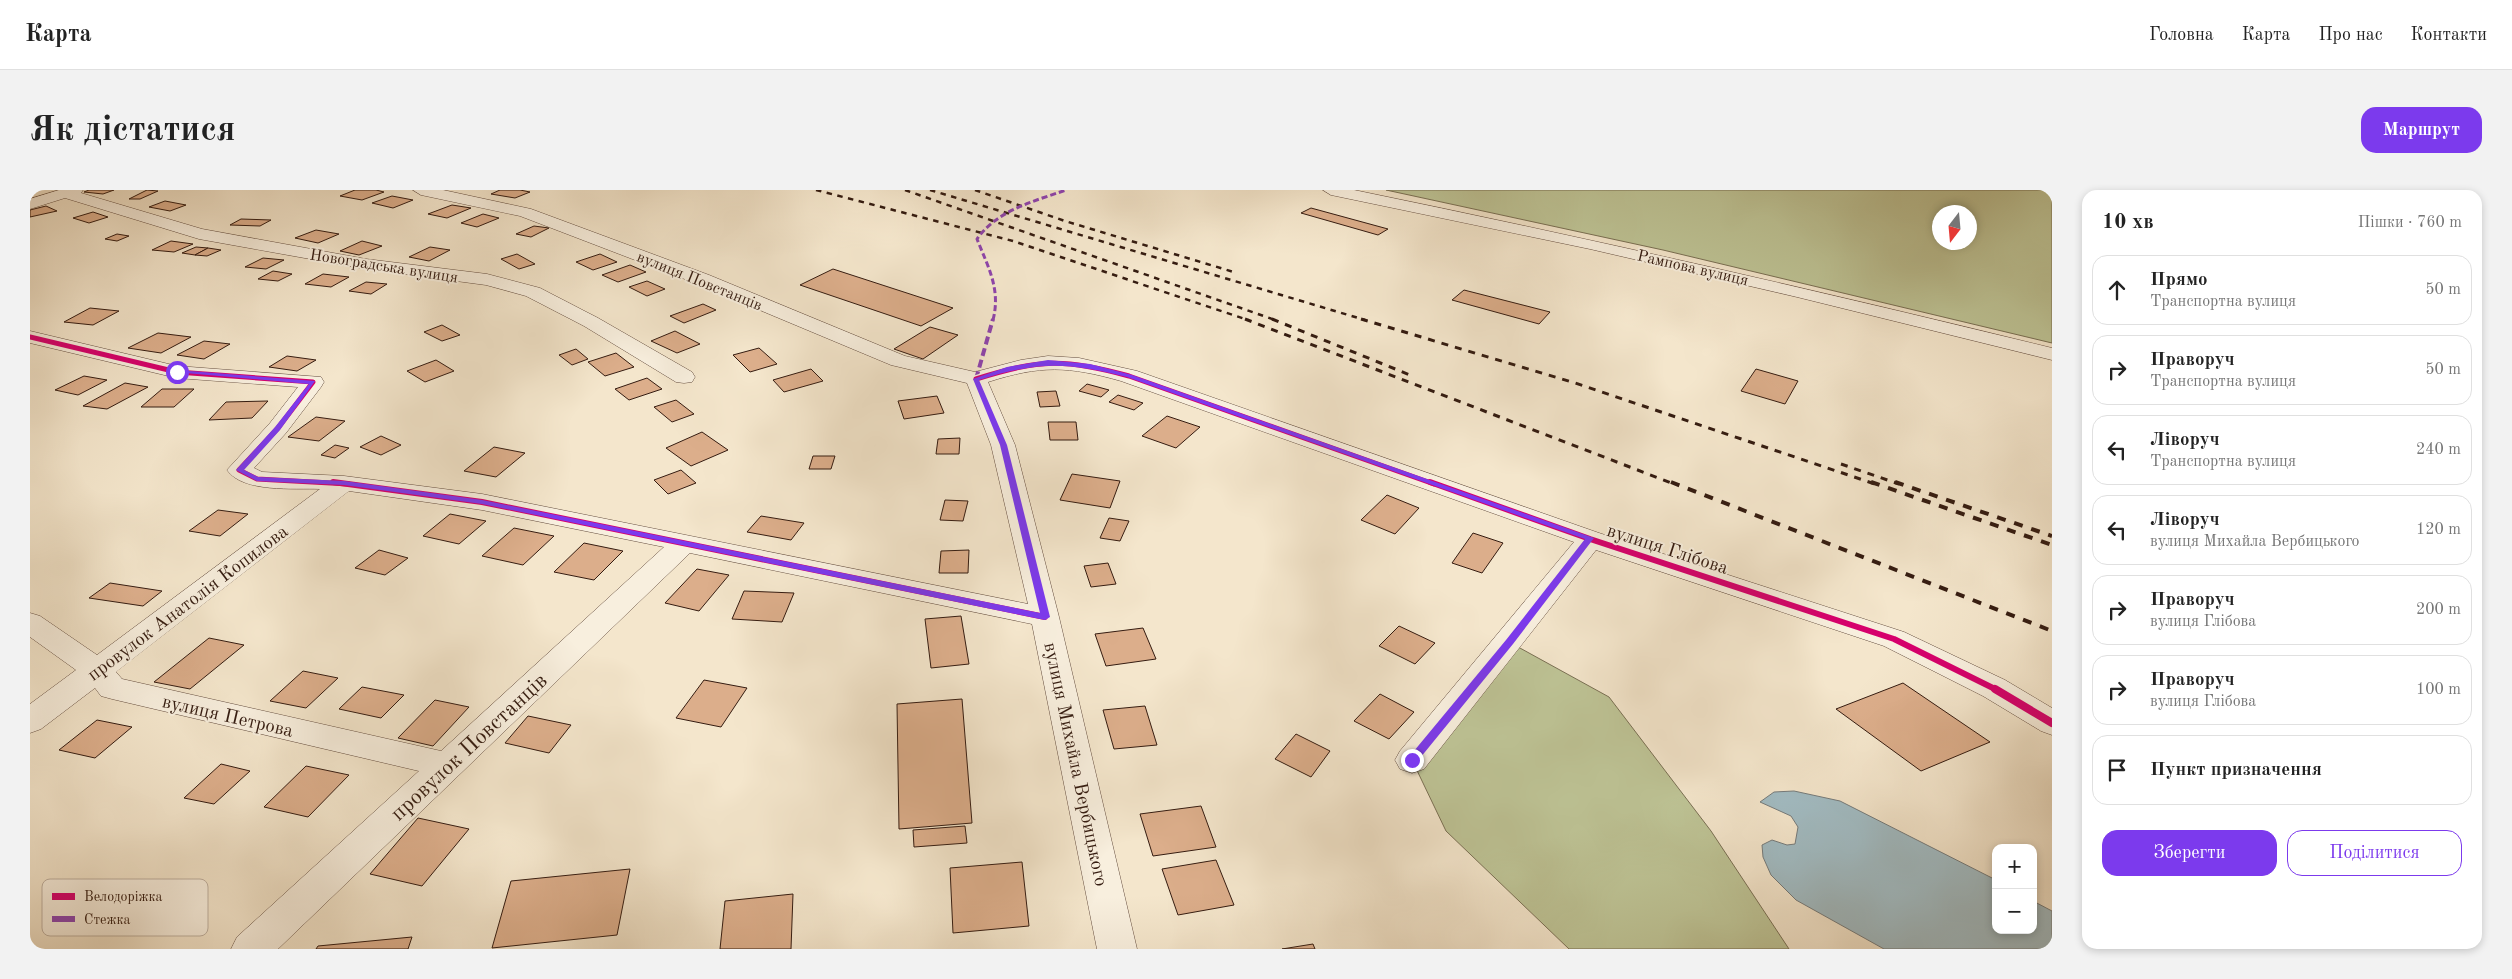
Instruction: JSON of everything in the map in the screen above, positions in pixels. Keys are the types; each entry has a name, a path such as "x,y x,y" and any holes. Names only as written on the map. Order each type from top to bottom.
{"street":[{"name":"вулиця Повстанців","path":"421,190 525,212 702,279 898,361 976,379"},
{"name":"Рампова вулиця","path":"1331,190 1599,246 1797,291 2052,354"},
{"path":"30,204 71,192"},
{"name":"Новоградська вулиця","path":"71,192 200,234 366,264 487,280 533,292 591,322 684,377"},
{"path":"30,337 177,372 313,382 278,428 239,470 257,479 344,483 482,502 1045,617"},
{"name":"вулиця Глібова","path":"976,379 1007,369 1048,362 1090,366 1129,376 1590,538 1894,639 1994,688 2052,723"},
{"name":"вулиця Михайла Вербицького","path":"976,379 1003,445 1045,617 1117,949"},
{"name":"провулок Анатолія Копилова","path":"30,720 344,483"},
{"name":"вулиця Глібова","path":"1412,760 1510,642 1590,538"},
{"name":"провулок Повстанців","path":"251,949 686,543"},
{"name":"вулиця Петрова","path":"30,623 97,670 112,688 448,765"}],"green space":[{"path":"1386,190 2052,190 2052,343 1663,250"},
{"path":"1509,642 1609,697 1711,831 1789,949 1569,949 1446,831 1412,760"}],"water":[{"path":"1794,791 1840,801 1992,878 1992,934 2037,934 2037,903 2052,911 2052,949 1884,949 1796,900 1771,875 1763,857 1762,845 1772,840 1787,845 1795,844 1798,827 1791,816 1760,802 1774,792"}],"building":[{"path":"89,190 114,190 103,194 84,192"},
{"path":"147,190 158,191 140,199 129,199"},
{"path":"355,190 384,192 362,200 340,196"},
{"path":"500,190 530,192 515,198 491,194"},
{"path":"392,196 413,200 393,208 372,203"},
{"path":"165,201 186,205 170,211 149,207"},
{"path":"452,205 471,208 447,218 428,214"},
{"path":"46,206 57,211 30,217 30,210"},
{"path":"1311,208 1388,229 1378,235 1301,213"},
{"path":"93,212 108,217 89,223 73,218"},
{"path":"483,214 499,218 477,227 461,223"},
{"path":"241,219 271,220 260,226 230,225"},
{"path":"534,226 549,228 531,237 516,234"},
{"path":"316,230 339,234 318,243 295,238"},
{"path":"117,234 129,236 117,241 105,239"},
{"path":"171,241 193,244 174,252 152,250"},
{"path":"362,241 382,246 359,255 340,251"},
{"path":"196,247 208,248 195,255 182,253"},
{"path":"430,247 450,250 429,261 409,257"},
{"path":"208,248 221,250 207,256 195,255"},
{"path":"517,254 535,264 519,269 501,259"},
{"path":"600,254 617,262 593,270 576,262"},
{"path":"263,258 284,260 266,269 245,267"},
{"path":"630,265 646,272 618,282 602,275"},
{"path":"833,269 953,308 921,326 800,285"},
{"path":"273,271 292,274 278,281 258,279"},
{"path":"323,274 349,277 331,287 305,284"},
{"path":"647,281 665,289 647,296 629,287"},
{"path":"366,282 387,284 371,294 349,291"},
{"path":"1464,290 1550,312 1539,324 1452,300"},
{"path":"703,304 716,310 684,323 670,316"},
{"path":"90,308 119,311 93,325 64,322"},
{"path":"442,325 460,335 442,341 424,332"},
{"path":"930,327 958,335 923,359 894,349"},
{"path":"675,331 700,344 677,353 651,341"},
{"path":"158,333 191,337 161,353 128,348"},
{"path":"204,341 230,344 204,359 177,355"},
{"path":"759,348 777,364 750,372 733,355"},
{"path":"576,349 588,359 572,365 559,355"},
{"path":"616,353 634,367 605,376 588,362"},
{"path":"287,356 316,360 297,371 269,367"},
{"path":"436,360 454,371 425,382 407,371"},
{"path":"811,369 823,381 784,392 773,380"},
{"path":"1756,369 1798,381 1785,404 1741,391"},
{"path":"84,376 107,380 78,395 55,390"},
{"path":"647,378 662,389 629,400 615,389"},
{"path":"125,383 148,387 107,409 83,406"},
{"path":"1087,384 1109,390 1101,397 1079,391"},
{"path":"162,389 194,389 174,407 141,407"},
{"path":"1056,391 1060,406 1040,407 1037,392"},
{"path":"1118,395 1143,403 1134,410 1109,402"},
{"path":"937,396 944,413 904,419 898,401"},
{"path":"676,400 694,414 672,422 654,407"},
{"path":"268,401 252,418 209,420 226,402"},
{"path":"1167,416 1200,427 1176,448 1142,436"},
{"path":"316,417 345,421 319,441 288,437"},
{"path":"1048,422 1076,422 1078,440 1050,440"},
{"path":"702,432 728,450 691,466 666,448"},
{"path":"381,436 401,445 381,455 360,447"},
{"path":"960,438 959,454 936,454 938,439"},
{"path":"335,445 349,448 335,458 321,455"},
{"path":"494,447 525,453 496,477 464,471"},
{"path":"813,456 835,456 831,469 809,469"},
{"path":"681,470 696,483 668,494 654,480"},
{"path":"1072,474 1120,481 1110,508 1060,500"},
{"path":"1387,495 1419,508 1395,534 1361,520"},
{"path":"945,500 968,501 963,521 940,520"},
{"path":"218,510 248,514 220,536 189,531"},
{"path":"450,514 486,521 459,544 423,536"},
{"path":"761,516 804,523 791,540 747,532"},
{"path":"1109,518 1129,521 1120,541 1100,538"},
{"path":"514,528 554,536 523,565 482,556"},
{"path":"1473,533 1503,543 1482,573 1452,563"},
{"path":"584,543 623,551 594,580 554,572"},
{"path":"379,550 408,558 385,575 355,568"},
{"path":"969,550 968,573 939,573 941,551"},
{"path":"1108,563 1116,584 1091,587 1084,566"},
{"path":"697,569 729,575 699,611 665,603"},
{"path":"110,583 162,591 143,606 89,598"},
{"path":"744,591 794,593 782,622 732,619"},
{"path":"961,616 969,664 931,668 925,619"},
{"path":"1399,626 1435,643 1415,664 1379,646"},
{"path":"1143,628 1156,659 1106,666 1095,634"},
{"path":"209,638 244,645 190,689 154,682"},
{"path":"303,671 338,678 306,708 270,701"},
{"path":"704,680 747,688 721,727 676,718"},
{"path":"1903,683 1990,742 1921,771 1836,709"},
{"path":"362,687 404,695 381,718 339,709"},
{"path":"1380,694 1414,712 1389,739 1354,721"},
{"path":"962,699 972,823 899,829 897,704"},
{"path":"435,700 469,707 433,746 398,738"},
{"path":"1145,706 1157,745 1114,749 1103,710"},
{"path":"528,716 571,725 549,753 505,743"},
{"path":"97,720 132,727 95,758 59,750"},
{"path":"1296,734 1330,751 1311,777 1275,759"},
{"path":"221,764 250,771 214,804 184,798"},
{"path":"306,766 349,775 308,817 264,807"},
{"path":"1201,806 1216,847 1153,856 1140,814"},
{"path":"418,818 469,829 422,886 370,874"},
{"path":"965,826 967,843 914,847 913,830"},
{"path":"1216,860 1234,905 1178,915 1162,869"},
{"path":"1022,862 1029,926 953,933 950,868"},
{"path":"630,869 617,935 492,948 511,881"},
{"path":"793,894 791,949 720,949 725,901"},
{"path":"412,937 408,949 316,949 318,946"},
{"path":"1313,944 1315,949 1282,949"}],"railway":[{"path":"816,190 1013,241 1248,320"},
{"path":"905,190 1275,320"},
{"path":"930,190 1365,320"},
{"path":"975,190 1065,221 1237,273"},
{"path":"1245,319 1674,484"},
{"path":"1272,319 1410,375"},
{"path":"1361,319 1575,383 1875,484"},
{"path":"1841,464 1899,484"},
{"path":"1671,482 2052,631"},
{"path":"1871,482 2052,545"},
{"path":"1895,482 2052,536"}],"marked path":[{"path":"976,379 996,308 996,289 977,239 992,222 1016,208 1066,190"}],"cycle path":[{"path":"30,337 177,372 313,382 278,428 239,470 257,479 344,483 482,502 1045,617"},
{"path":"976,379 1021,366 1048,362 1079,364 1129,376 1590,539 1894,639 1994,688 2052,723"}],"route":[{"path":"177,372 313,382 278,428 239,470 257,479 344,483 482,502 1045,617 1003,445 976,379 1007,369 1048,362 1090,366 1129,376 1590,538 1510,642 1412,760"}]}
